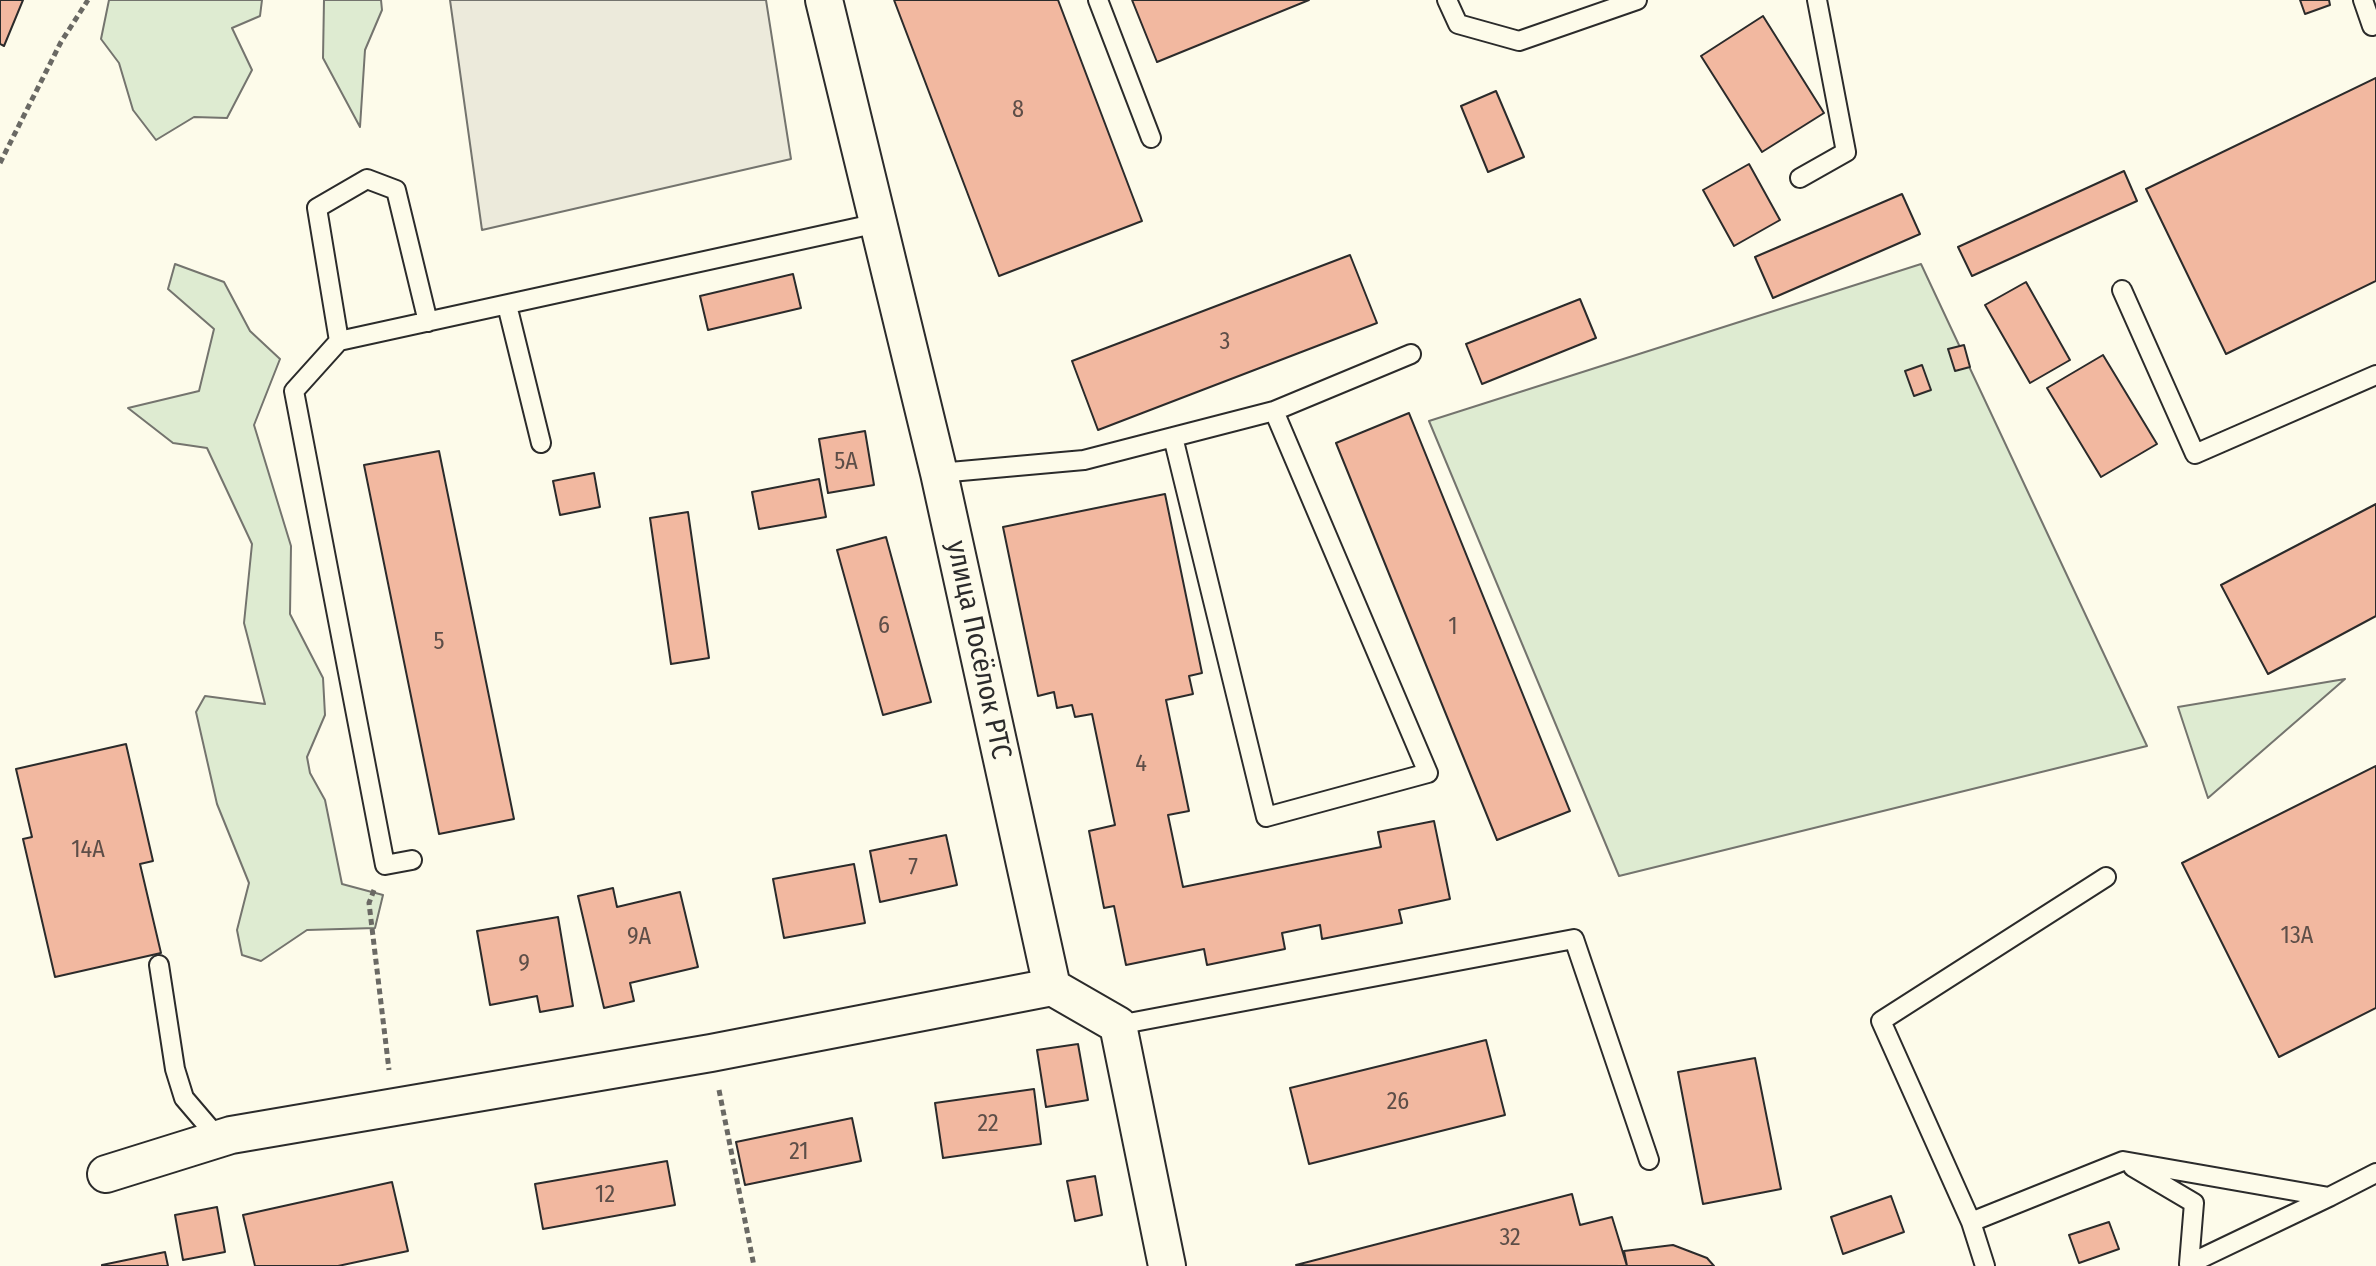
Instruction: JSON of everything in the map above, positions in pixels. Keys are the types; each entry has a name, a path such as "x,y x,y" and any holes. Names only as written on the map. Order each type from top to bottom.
{"street":[{"name":"улица Посёлок РТС","path":"824,0 939,473 1052,987"},
{"path":"106,1174 219,1139 711,1053 1052,987 1118,1025 1167,1266"}],"lane":[{"path":"1098,0 1151,138"},
{"path":"1447,0 1458,24 1519,41 1637,0"},
{"path":"1800,178 1846,152 1817,0"},
{"path":"2363,0 2372,26"},
{"path":"339,341 317,208 367,179 396,190 428,322"},
{"path":"412,860 385,865 294,391 339,341 878,223"},
{"path":"2122,290 2195,454 2376,375"},
{"path":"507,305 541,443"},
{"path":"939,473 1084,460 1274,411 1411,354"},
{"path":"1173,437 1266,817 1428,773 1274,411"},
{"path":"1985,1266 1971,1222 1881,1021 2106,877"},
{"path":"1118,1025 1574,939 1649,1160"},
{"path":"159,965 175,1069 184,1098 219,1139"},
{"path":"1971,1222 2123,1161 2329,1197"},
{"path":"2123,1161 2194,1203 2187,1265"},
{"path":"2187,1265 2376,1173"}],"path":[{"path":"0,163 61,42 88,0"},
{"path":"385,865 369,903 395,1107"},
{"path":"711,1053 754,1266"}],"green space":[{"path":"109,0 262,0 260,16 232,28 252,70 227,118 194,117 156,140 133,110 119,63 101,39"},
{"path":"324,0 381,0 382,10 365,50 360,127 323,58"},
{"path":"175,264 224,282 250,331 280,359 254,425 291,546 290,614 323,678 325,715 307,757 310,773 325,800 342,884 383,895 375,928 307,930 261,961 242,955 237,930 249,883 217,804 196,712 205,696 265,704 244,623 252,544 207,448 173,443 128,408 199,391 214,329 168,289"},
{"path":"1921,264 2147,746 1619,876 1429,421"},
{"path":"2345,679 2208,798 2178,707"}],"shaded area":[{"path":"450,0 766,0 791,159 482,230"}],"building":[{"path":"0,0 23,0 4,46 0,44"},
{"path":"894,0 1058,0 1142,221 999,276"},
{"path":"1132,0 1309,0 1157,62"},
{"path":"2300,0 2329,0 2330,5 2305,14"},
{"path":"1763,16 1824,113 1762,152 1701,56"},
{"path":"2376,78 2376,281 2226,354 2146,189"},
{"path":"1496,91 1524,157 1488,172 1461,106"},
{"path":"1749,164 1780,220 1734,246 1703,190"},
{"path":"2124,171 2137,201 1972,276 1958,247"},
{"path":"1902,194 1920,234 1773,298 1755,257"},
{"path":"1350,255 1377,323 1098,430 1072,361"},
{"path":"793,274 801,308 708,330 700,296"},
{"path":"2026,282 2070,360 2030,383 1985,305"},
{"path":"1580,299 1596,338 1482,384 1466,344"},
{"path":"1964,345 1970,367 1955,371 1948,349"},
{"path":"2103,355 2157,444 2101,477 2047,388"},
{"path":"1922,365 1931,390 1914,396 1905,371"},
{"path":"1409,413 1570,811 1497,840 1336,443"},
{"path":"865,431 874,485 828,493 819,439"},
{"path":"439,451 514,819 439,834 364,465"},
{"path":"594,473 600,507 560,515 553,481"},
{"path":"819,479 826,517 759,529 752,492"},
{"path":"1165,494 1202,673 1189,676 1193,694 1166,700 1189,811 1168,815 1183,887 1381,847 1378,832 1434,821 1450,899 1399,910 1402,923 1322,939 1320,925 1282,933 1285,949 1207,965 1204,949 1126,965 1114,906 1104,908 1089,831 1115,825 1092,714 1075,717 1072,705 1057,708 1054,692 1038,696 1003,527"},
{"path":"2376,504 2376,616 2268,674 2221,585"},
{"path":"688,512 709,658 671,664 650,518"},
{"path":"886,537 931,702 883,715 837,550"},
{"path":"126,744 153,861 140,864 161,953 55,977 23,839 32,837 16,769"},
{"path":"2376,766 2376,1008 2279,1057 2182,863"},
{"path":"946,835 957,885 880,902 870,851"},
{"path":"854,864 865,923 784,938 773,879"},
{"path":"613,888 617,907 680,892 698,967 630,983 634,1001 604,1008 578,896"},
{"path":"558,917 573,1006 540,1012 537,996 490,1005 477,931"},
{"path":"1486,1040 1505,1115 1309,1164 1290,1088"},
{"path":"1078,1044 1088,1100 1046,1107 1037,1050"},
{"path":"1755,1058 1781,1189 1703,1204 1678,1072"},
{"path":"1034,1089 1041,1144 943,1158 935,1103"},
{"path":"852,1118 861,1161 745,1185 736,1142"},
{"path":"667,1161 675,1205 543,1229 535,1184"},
{"path":"1095,1176 1102,1215 1075,1221 1067,1181"},
{"path":"392,1182 408,1251 338,1266 255,1266 243,1215"},
{"path":"1572,1194 1580,1225 1612,1217 1627,1266 1296,1265"},
{"path":"1891,1196 1904,1232 1843,1254 1831,1217"},
{"path":"217,1207 225,1252 183,1260 175,1215"},
{"path":"2109,1222 2119,1249 2079,1263 2069,1235"},
{"path":"1673,1245 1707,1258 1714,1266 1627,1266 1624,1251"},
{"path":"165,1252 168,1266 102,1266 102,1265"}]}
